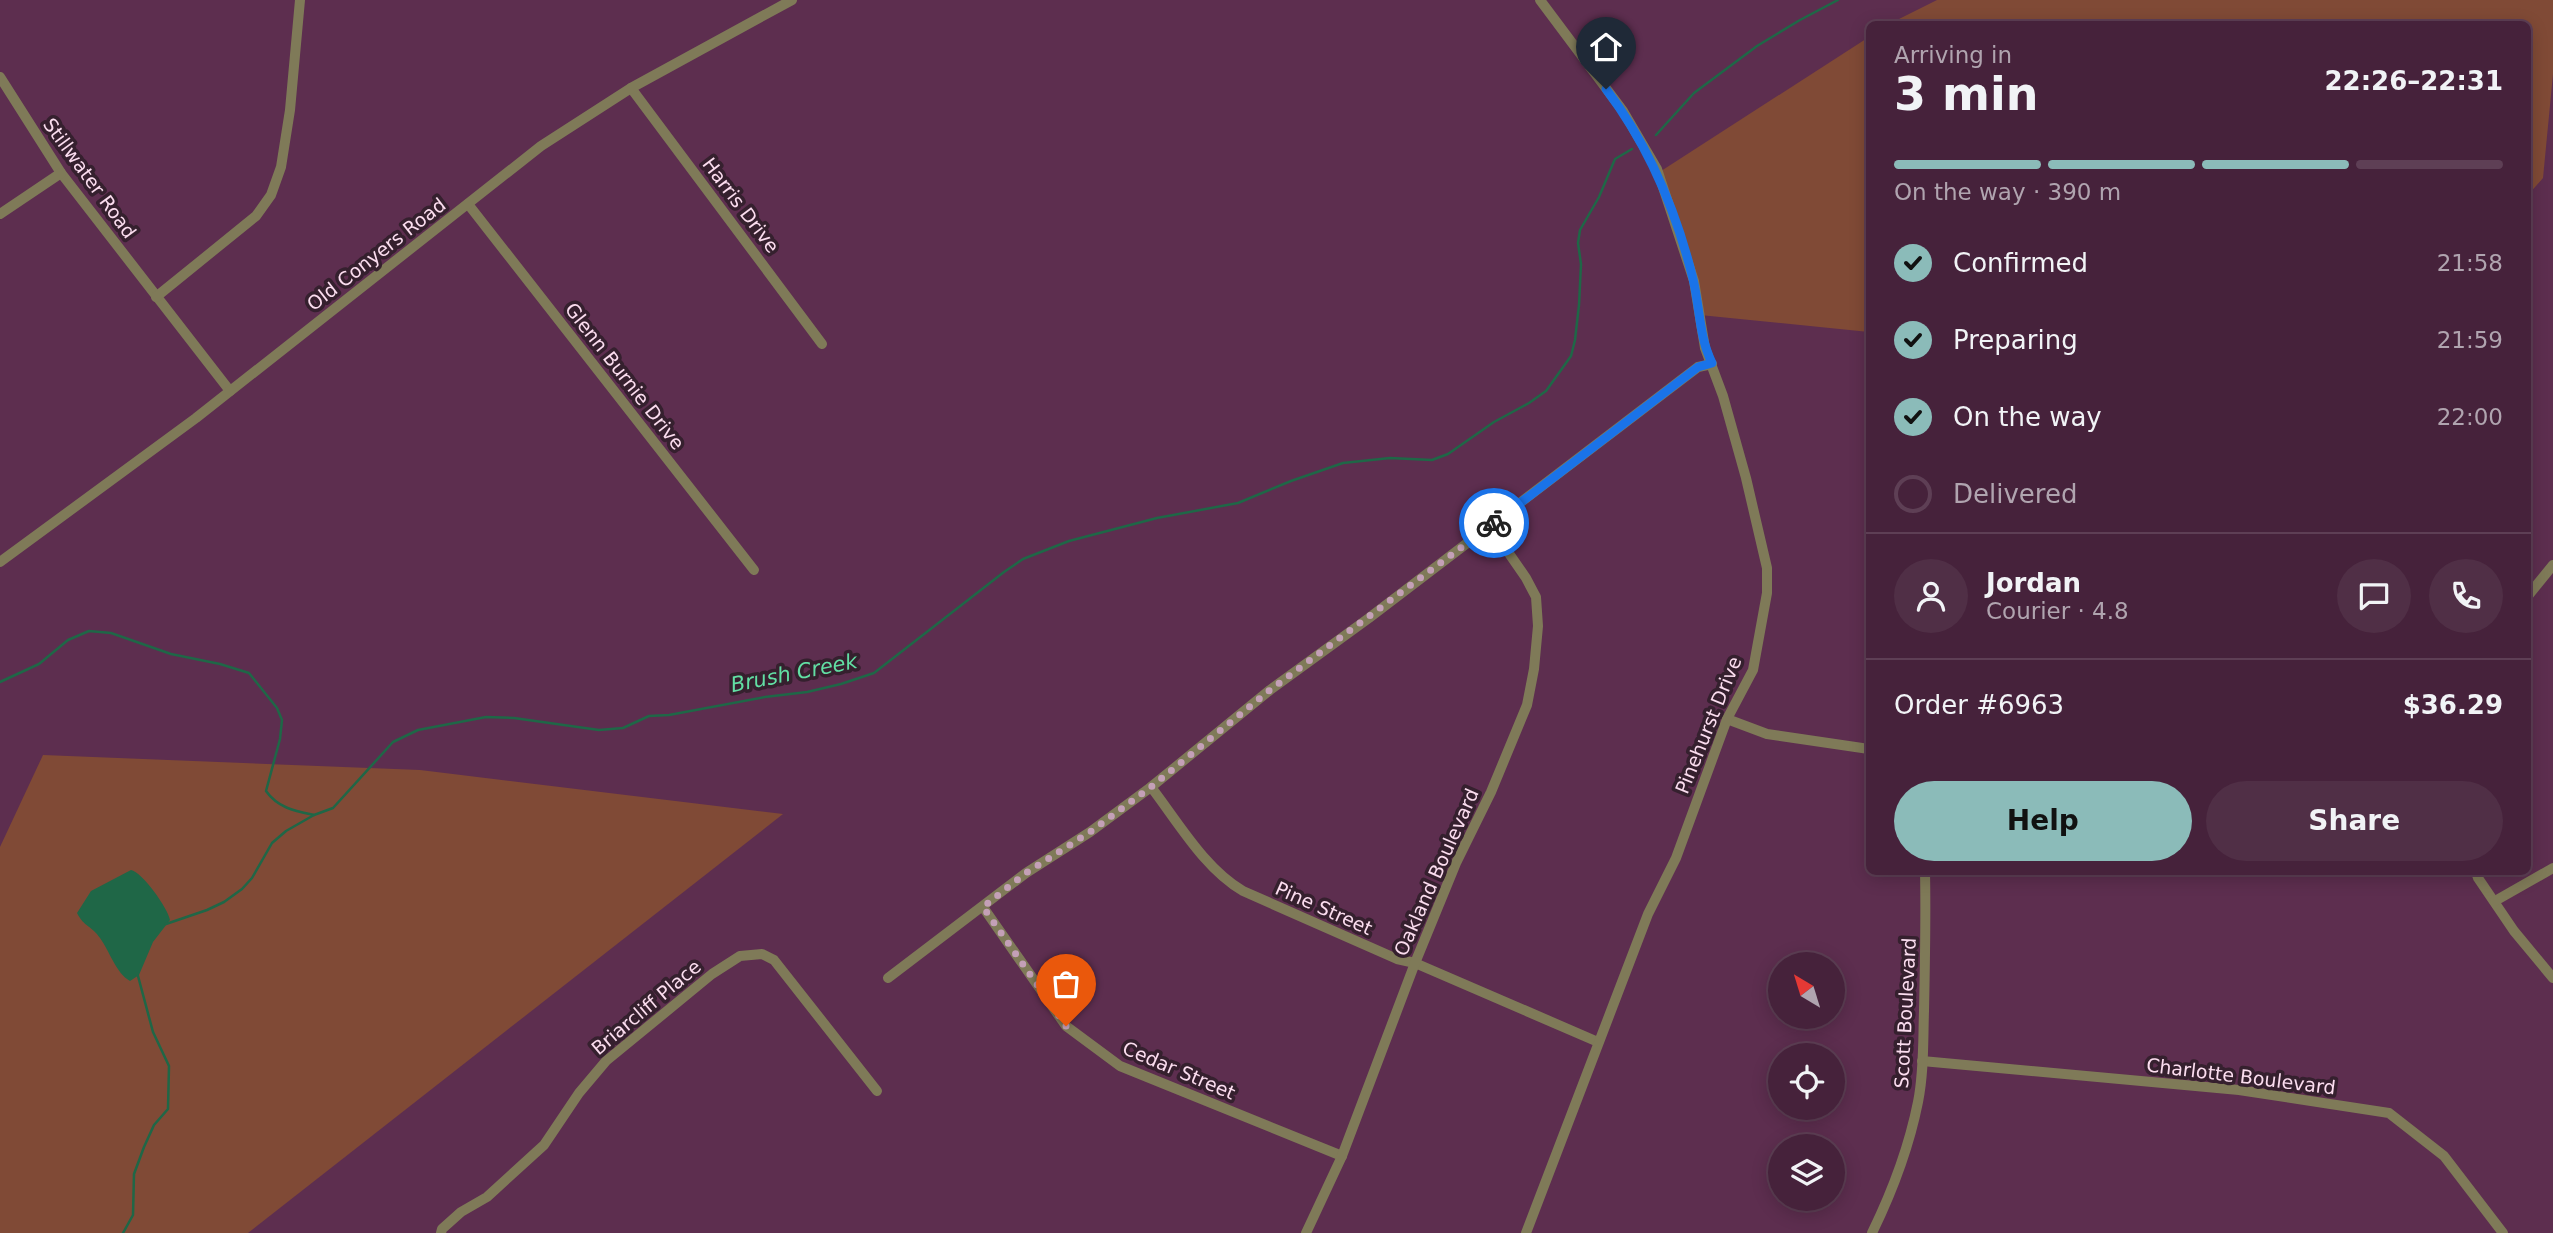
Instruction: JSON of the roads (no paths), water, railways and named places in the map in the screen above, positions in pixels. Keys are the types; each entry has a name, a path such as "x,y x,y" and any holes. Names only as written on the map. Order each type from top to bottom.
{"street":[{"path":"156,297 256,216 271,195 281,167 290,110 300,0"},
{"name":"Old Conyers Road","path":"0,562 230,391 541,146 631,88 792,0"},
{"name":"Pinehurst Drive","path":"1527,1233 1648,914 1676,858 1727,719 1753,670 1767,593 1767,568 1746,478 1712,363 1704,348 1694,281 1657,169 1623,111 1540,0"},
{"name":"Stillwater Road","path":"0,77 61,173 230,391"},
{"name":"Harris Drive","path":"631,88 822,344"},
{"path":"0,214 61,173"},
{"name":"Glenn Burnie Drive","path":"468,204 754,570"},
{"path":"888,978 1026,873 1090,832 1151,787 1270,690 1698,367 1712,363"},
{"name":"Oakland Boulevard","path":"1306,1233 1342,1156 1456,863 1527,705 1538,626 1536,597 1490,526"},
{"path":"2531,592 2553,565"},
{"path":"1727,719 1767,734 1866,749"},
{"name":"Pine Street","path":"1151,787 1198,849 1230,883 1321,927 1397,959 1415,963 1598,1042"},
{"path":"2495,901 2553,869"},
{"name":"Scott Boulevard","path":"1872,1233 1884,1208 1909,1138 1918,1100 1923,1061 1927,940 1925,875"},
{"path":"2477,875 2514,931 2553,978"},
{"name":"Cedar Street","path":"983,907 1066,1026 1120,1066 1342,1156"},
{"name":"Briarcliff Place","path":"441,1233 461,1212 488,1197 544,1145 579,1093 606,1062 712,974 740,956 762,954 774,960 877,1091"},
{"name":"Charlotte Boulevard","path":"1923,1061 2239,1090 2389,1113 2444,1156 2503,1233"}],"waterway":[{"name":"Brush Creek","path":"1656,135 1694,93 1757,46 1838,0"},
{"name":"Brush Creek","path":"166,924 207,910 242,889 252,878 272,843 286,831 333,808 393,742 418,730 486,717 514,718 599,730 623,728 649,716 669,715 841,684 874,673 1023,559 1069,541 1157,518 1238,503 1343,463 1390,458 1432,460 1448,454 1546,391 1571,356 1579,305 1580,230 1599,197 1615,159 1632,149"},
{"path":"0,682 39,664 68,640 89,631 111,633 171,654 249,673 277,708 282,720 280,739 266,791 281,805 314,815"},
{"name":"Brush Creek","path":"123,1233 133,1215 134,1174 154,1125 168,1109 169,1066 153,1032 138,976"}]}
